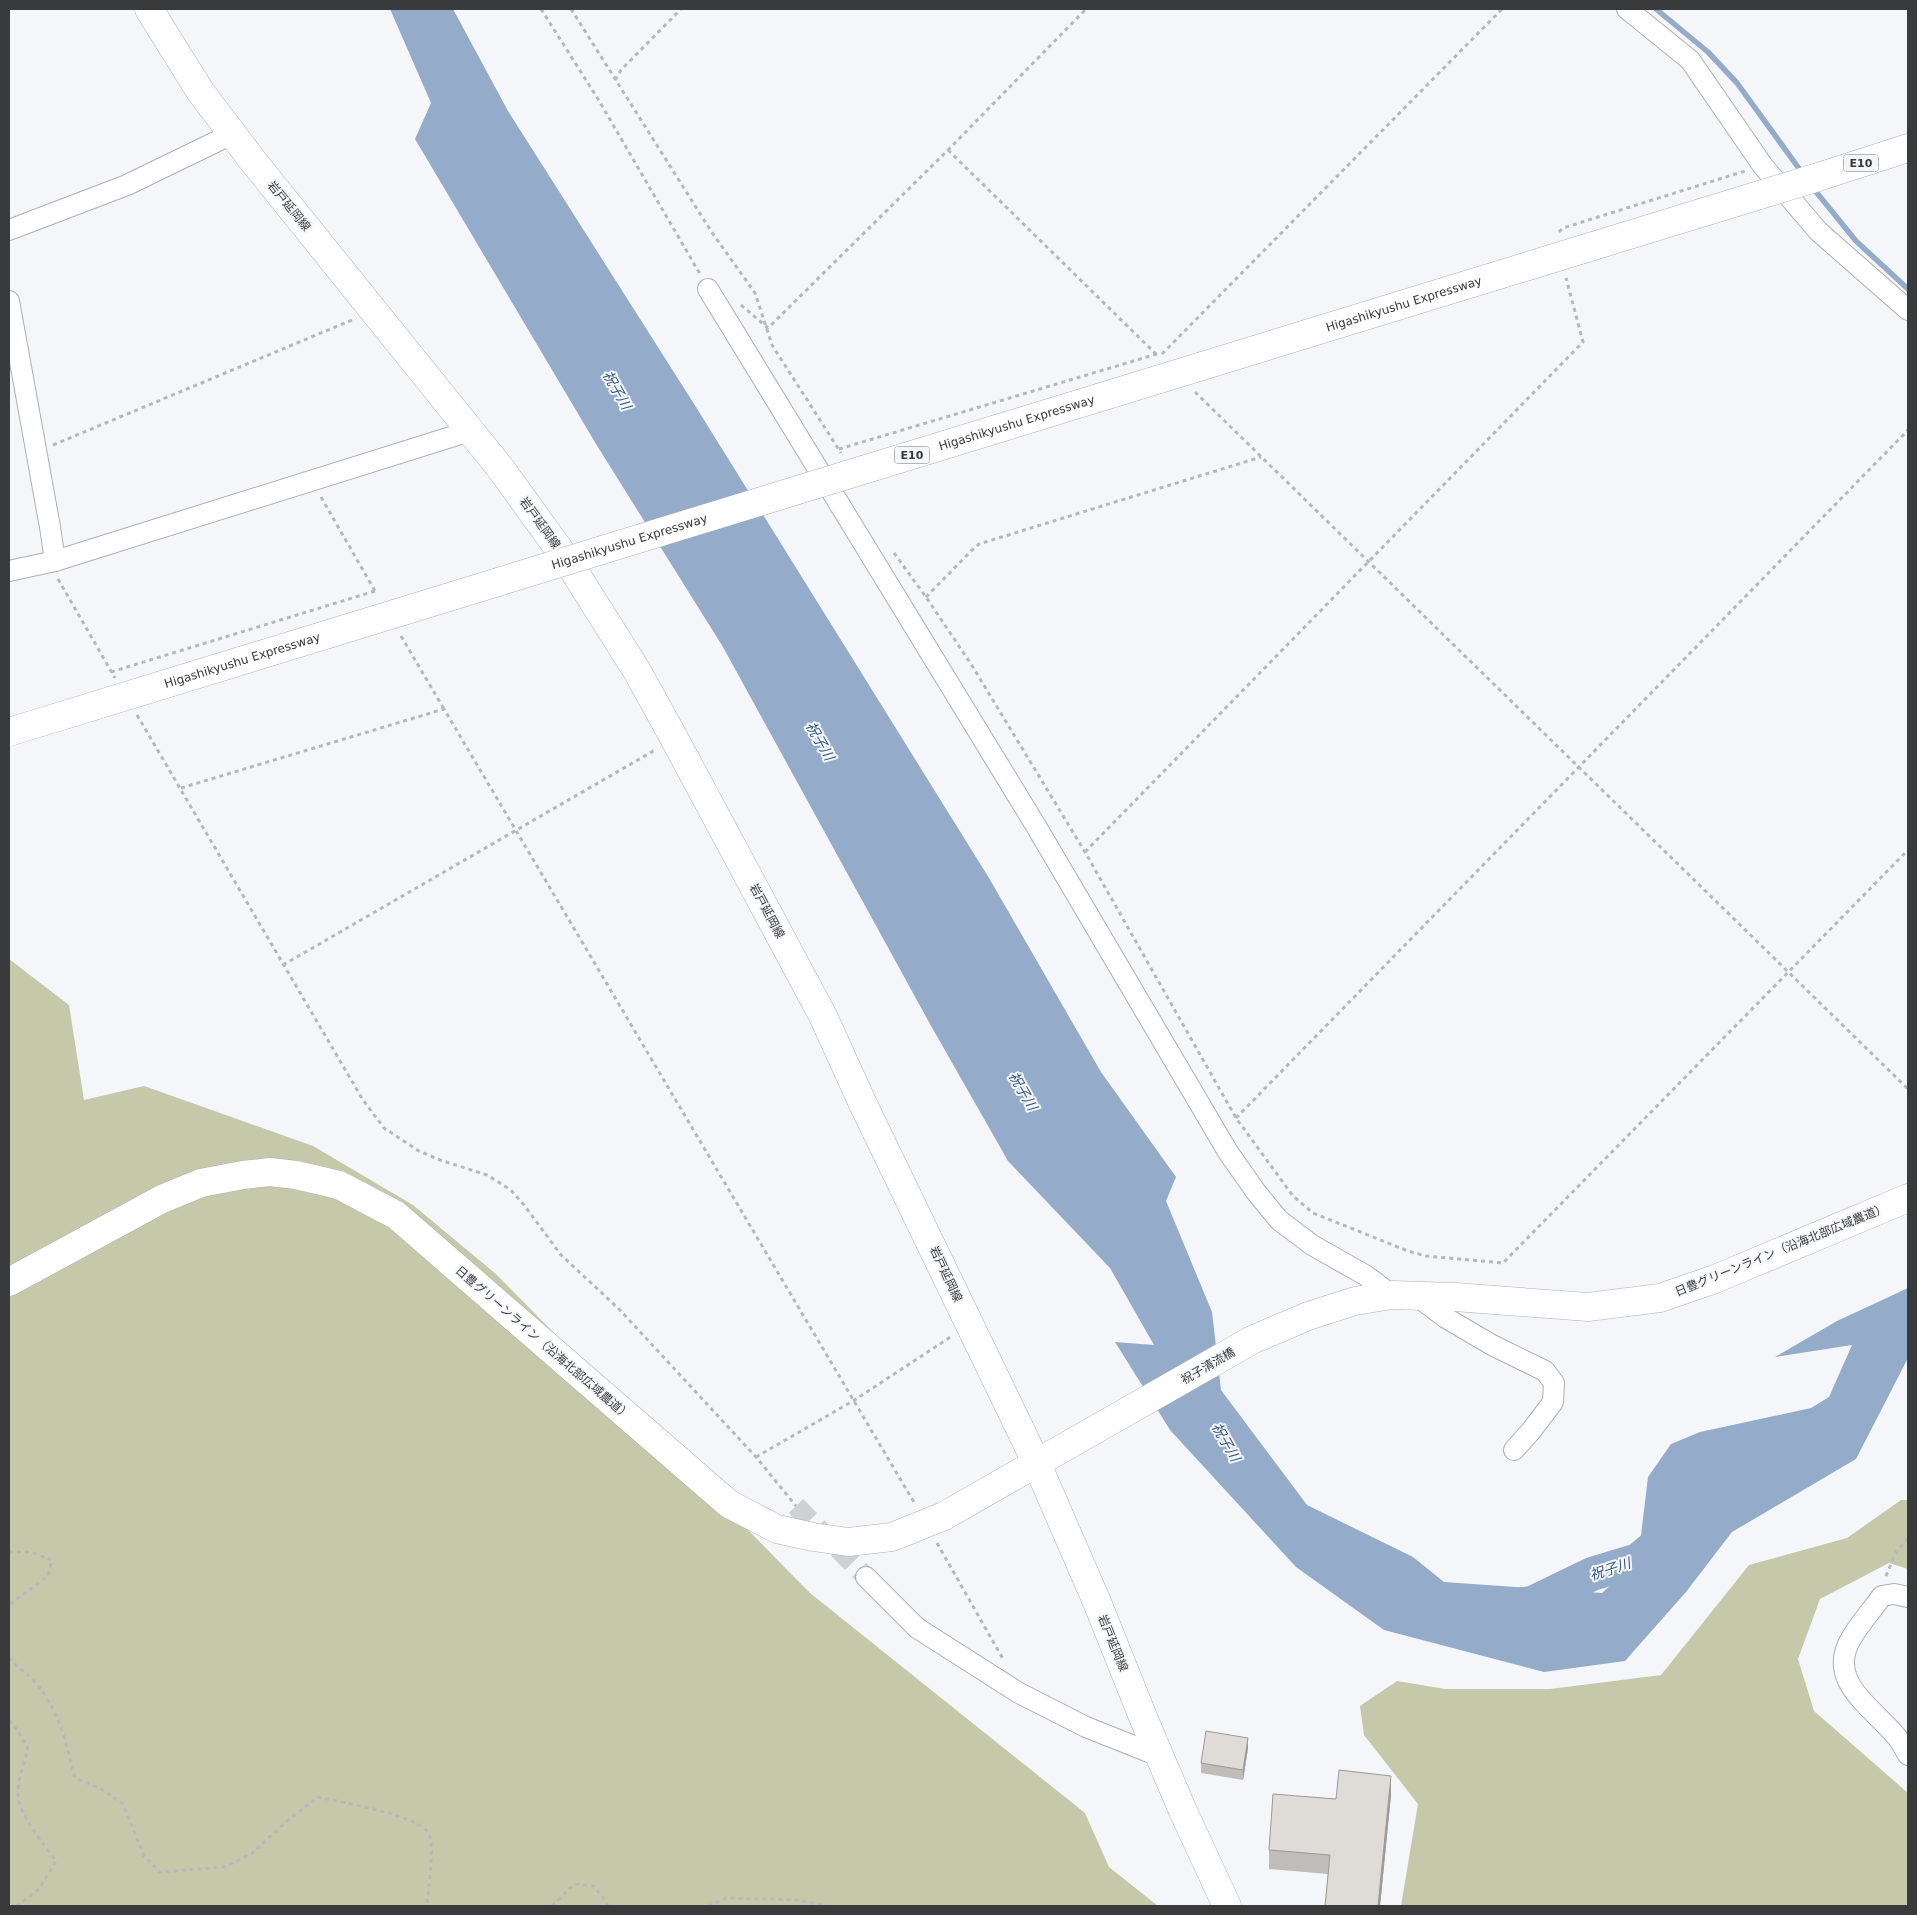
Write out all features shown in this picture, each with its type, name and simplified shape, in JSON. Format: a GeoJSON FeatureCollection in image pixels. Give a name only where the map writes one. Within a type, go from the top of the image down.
{"type":"FeatureCollection","features":[{"type":"Feature","properties":{"kind":"main road","name":"岩戸延岡線"},"geometry":{"type":"LineString","coordinates":[[149,9],[200,91],[232,134],[501,469],[569,563],[637,671],[823,1016],[867,1113],[1037,1464],[1097,1602],[1159,1756],[1228,1906]]}},
{"type":"Feature","properties":{"kind":"main road","name":"Higashikyushu Expressway"},"geometry":{"type":"LineString","coordinates":[[9,732],[1908,148]]}},
{"type":"Feature","properties":{"kind":"main road","name":"日豊グリーンライン（沿海北部広域農道）"},"geometry":{"type":"LineString","coordinates":[[9,1282],[162,1199],[201,1183],[270,1172],[296,1175],[340,1185],[396,1215],[728,1504],[777,1529],[848,1542],[892,1537],[944,1516],[1068,1446]]}},
{"type":"Feature","properties":{"kind":"main road","name":"日豊グリーンライン（沿海北部広域農道）"},"geometry":{"type":"LineString","coordinates":[[1355,1301],[1403,1295],[1588,1307],[1660,1298],[1715,1279],[1908,1198]]}},
{"type":"Feature","properties":{"kind":"main road","name":"祝子清流橋"},"geometry":{"type":"LineString","coordinates":[[1068,1446],[1252,1340],[1308,1316],[1355,1301]]}},
{"type":"Feature","properties":{"kind":"street"},"geometry":{"type":"LineString","coordinates":[[1627,9],[1690,60],[1763,166],[1818,231],[1908,310]]}},
{"type":"Feature","properties":{"kind":"street"},"geometry":{"type":"LineString","coordinates":[[9,230],[127,184],[232,134]]}},
{"type":"Feature","properties":{"kind":"street"},"geometry":{"type":"LineString","coordinates":[[708,289],[1036,826],[1228,1152],[1256,1192],[1279,1220],[1312,1245],[1485,1341],[1545,1371],[1554,1383],[1553,1402],[1514,1450]]}},
{"type":"Feature","properties":{"kind":"street"},"geometry":{"type":"LineString","coordinates":[[9,301],[50,527],[52,562]]}},
{"type":"Feature","properties":{"kind":"street"},"geometry":{"type":"LineString","coordinates":[[9,570],[52,562],[470,431]]}},
{"type":"Feature","properties":{"kind":"street"},"geometry":{"type":"LineString","coordinates":[[866,1577],[917,1628],[1012,1688],[1086,1727],[1159,1756]]}},
{"type":"Feature","properties":{"kind":"street"},"geometry":{"type":"LineString","coordinates":[[1908,1597],[1894,1594],[1882,1596],[1849,1642],[1844,1661],[1846,1677],[1850,1688],[1897,1737],[1908,1755]]}},
{"type":"Feature","properties":{"kind":"path"},"geometry":{"type":"LineString","coordinates":[[541,9],[598,99],[693,260],[708,289],[718,291],[743,306],[768,328]]}},
{"type":"Feature","properties":{"kind":"path"},"geometry":{"type":"LineString","coordinates":[[571,9],[711,231],[755,293],[772,345],[843,458]]}},
{"type":"Feature","properties":{"kind":"path"},"geometry":{"type":"LineString","coordinates":[[615,80],[621,70],[681,9]]}},
{"type":"Feature","properties":{"kind":"path"},"geometry":{"type":"LineString","coordinates":[[768,328],[948,150],[1086,9]]}},
{"type":"Feature","properties":{"kind":"path"},"geometry":{"type":"LineString","coordinates":[[839,449],[1158,355],[1502,9]]}},
{"type":"Feature","properties":{"kind":"path"},"geometry":{"type":"LineString","coordinates":[[1554,236],[1563,228],[1763,166]]}},
{"type":"Feature","properties":{"kind":"path"},"geometry":{"type":"LineString","coordinates":[[1085,852],[1583,342],[1565,275]]}},
{"type":"Feature","properties":{"kind":"path"},"geometry":{"type":"LineString","coordinates":[[36,452],[373,311]]}},
{"type":"Feature","properties":{"kind":"path"},"geometry":{"type":"LineString","coordinates":[[1236,1118],[1908,430]]}},
{"type":"Feature","properties":{"kind":"path"},"geometry":{"type":"LineString","coordinates":[[926,597],[979,544],[1261,457]]}},
{"type":"Feature","properties":{"kind":"path"},"geometry":{"type":"LineString","coordinates":[[892,551],[926,597],[971,664],[1085,852],[1236,1118],[1293,1196],[1313,1213],[1408,1251],[1426,1256],[1503,1263],[1908,850]]}},
{"type":"Feature","properties":{"kind":"path"},"geometry":{"type":"LineString","coordinates":[[1368,561],[1788,973],[1908,1088]]}},
{"type":"Feature","properties":{"kind":"path"},"geometry":{"type":"LineString","coordinates":[[52,562],[116,680]]}},
{"type":"Feature","properties":{"kind":"path"},"geometry":{"type":"LineString","coordinates":[[111,672],[375,591]]}},
{"type":"Feature","properties":{"kind":"path"},"geometry":{"type":"LineString","coordinates":[[181,788],[444,709],[918,1509]]}},
{"type":"Feature","properties":{"kind":"path"},"geometry":{"type":"LineString","coordinates":[[136,714],[363,1100],[384,1128],[419,1151],[440,1160],[488,1175],[511,1190],[524,1204],[562,1255],[619,1309],[756,1458],[796,1506]]}},
{"type":"Feature","properties":{"kind":"path"},"geometry":{"type":"LineString","coordinates":[[284,965],[674,738]]}},
{"type":"Feature","properties":{"kind":"path"},"geometry":{"type":"LineString","coordinates":[[756,1458],[853,1401],[969,1325]]}},
{"type":"Feature","properties":{"kind":"path"},"geometry":{"type":"LineString","coordinates":[[934,1538],[1007,1666],[1012,1688]]}},
{"type":"Feature","properties":{"kind":"path"},"geometry":{"type":"LineString","coordinates":[[1882,1596],[1886,1577],[1896,1552],[1908,1538]]}},
{"type":"Feature","properties":{"kind":"path"},"geometry":{"type":"LineString","coordinates":[[9,1552],[31,1552],[52,1560],[48,1576],[9,1605]]}},
{"type":"Feature","properties":{"kind":"path"},"geometry":{"type":"LineString","coordinates":[[9,1658],[38,1686],[54,1711],[63,1731],[75,1778],[100,1788],[123,1804],[144,1856],[160,1872],[224,1867],[242,1859],[251,1854],[288,1820],[318,1797],[382,1810],[422,1826],[429,1833],[432,1849],[427,1906]]}},
{"type":"Feature","properties":{"kind":"path"},"geometry":{"type":"LineString","coordinates":[[9,1720],[28,1749],[18,1796],[26,1820],[56,1861],[38,1890],[17,1906]]}},
{"type":"Feature","properties":{"kind":"path"},"geometry":{"type":"LineString","coordinates":[[552,1906],[574,1884],[593,1886],[604,1898],[608,1906]]}},
{"type":"Feature","properties":{"kind":"path"},"geometry":{"type":"LineString","coordinates":[[708,1906],[726,1898],[798,1900],[828,1906]]}},
{"type":"Feature","properties":{"kind":"green space"},"geometry":{"type":"Polygon","coordinates":[[[9,959],[69,1005],[84,1100],[144,1086],[313,1146],[413,1205],[496,1274],[810,1593],[1085,1813],[1109,1867],[1158,1906],[9,1906],[9,959]]]}},
{"type":"Feature","properties":{"kind":"green space"},"geometry":{"type":"Polygon","coordinates":[[[1901,1500],[1908,1500],[1908,1569],[1889,1563],[1820,1599],[1798,1659],[1814,1711],[1908,1793],[1908,1906],[1401,1906],[1418,1804],[1364,1735],[1360,1706],[1397,1681],[1445,1689],[1550,1689],[1661,1675],[1749,1565],[1847,1538],[1901,1500]]]}},
{"type":"Feature","properties":{"kind":"water"},"geometry":{"type":"Polygon","coordinates":[[[390,9],[453,9],[508,111],[696,407],[989,878],[1101,1072],[1176,1177],[1166,1201],[1212,1312],[1221,1390],[1307,1505],[1413,1557],[1444,1582],[1602,1593],[1638,1560],[1648,1477],[1671,1444],[1700,1432],[1811,1408],[1829,1397],[1852,1345],[1775,1357],[1837,1321],[1908,1288],[1908,1358],[1856,1459],[1732,1532],[1686,1592],[1625,1661],[1544,1672],[1384,1630],[1296,1567],[1170,1430],[1115,1342],[1154,1345],[1110,1268],[1008,1161],[930,1024],[723,647],[596,444],[415,139],[431,103],[390,9]]]}},
{"type":"Feature","properties":{"kind":"building"},"geometry":{"type":"Polygon","coordinates":[[[1206,1731],[1248,1738],[1243,1770],[1201,1763],[1206,1731]]]}},
{"type":"Feature","properties":{"kind":"building"},"geometry":{"type":"Polygon","coordinates":[[[1339,1770],[1391,1776],[1378,1906],[1325,1906],[1330,1855],[1269,1850],[1273,1794],[1336,1799],[1339,1770]]]}},
{"type":"Feature","properties":{"kind":"waterway"},"geometry":{"type":"LineString","coordinates":[[1656,9],[1708,52],[1737,83],[1803,174]]}},
{"type":"Feature","properties":{"kind":"waterway"},"geometry":{"type":"LineString","coordinates":[[1813,188],[1856,241],[1908,289]]}},
{"type":"Feature","properties":{"kind":"waterway","name":"祝子川"},"geometry":{"type":"LineString","coordinates":[[1516,1605],[1532,1603],[1592,1574],[1638,1560],[1673,1531]]}},
{"type":"Feature","properties":{"kind":"tunnel"},"geometry":{"type":"LineString","coordinates":[[796,1506],[866,1577]]}}]}
